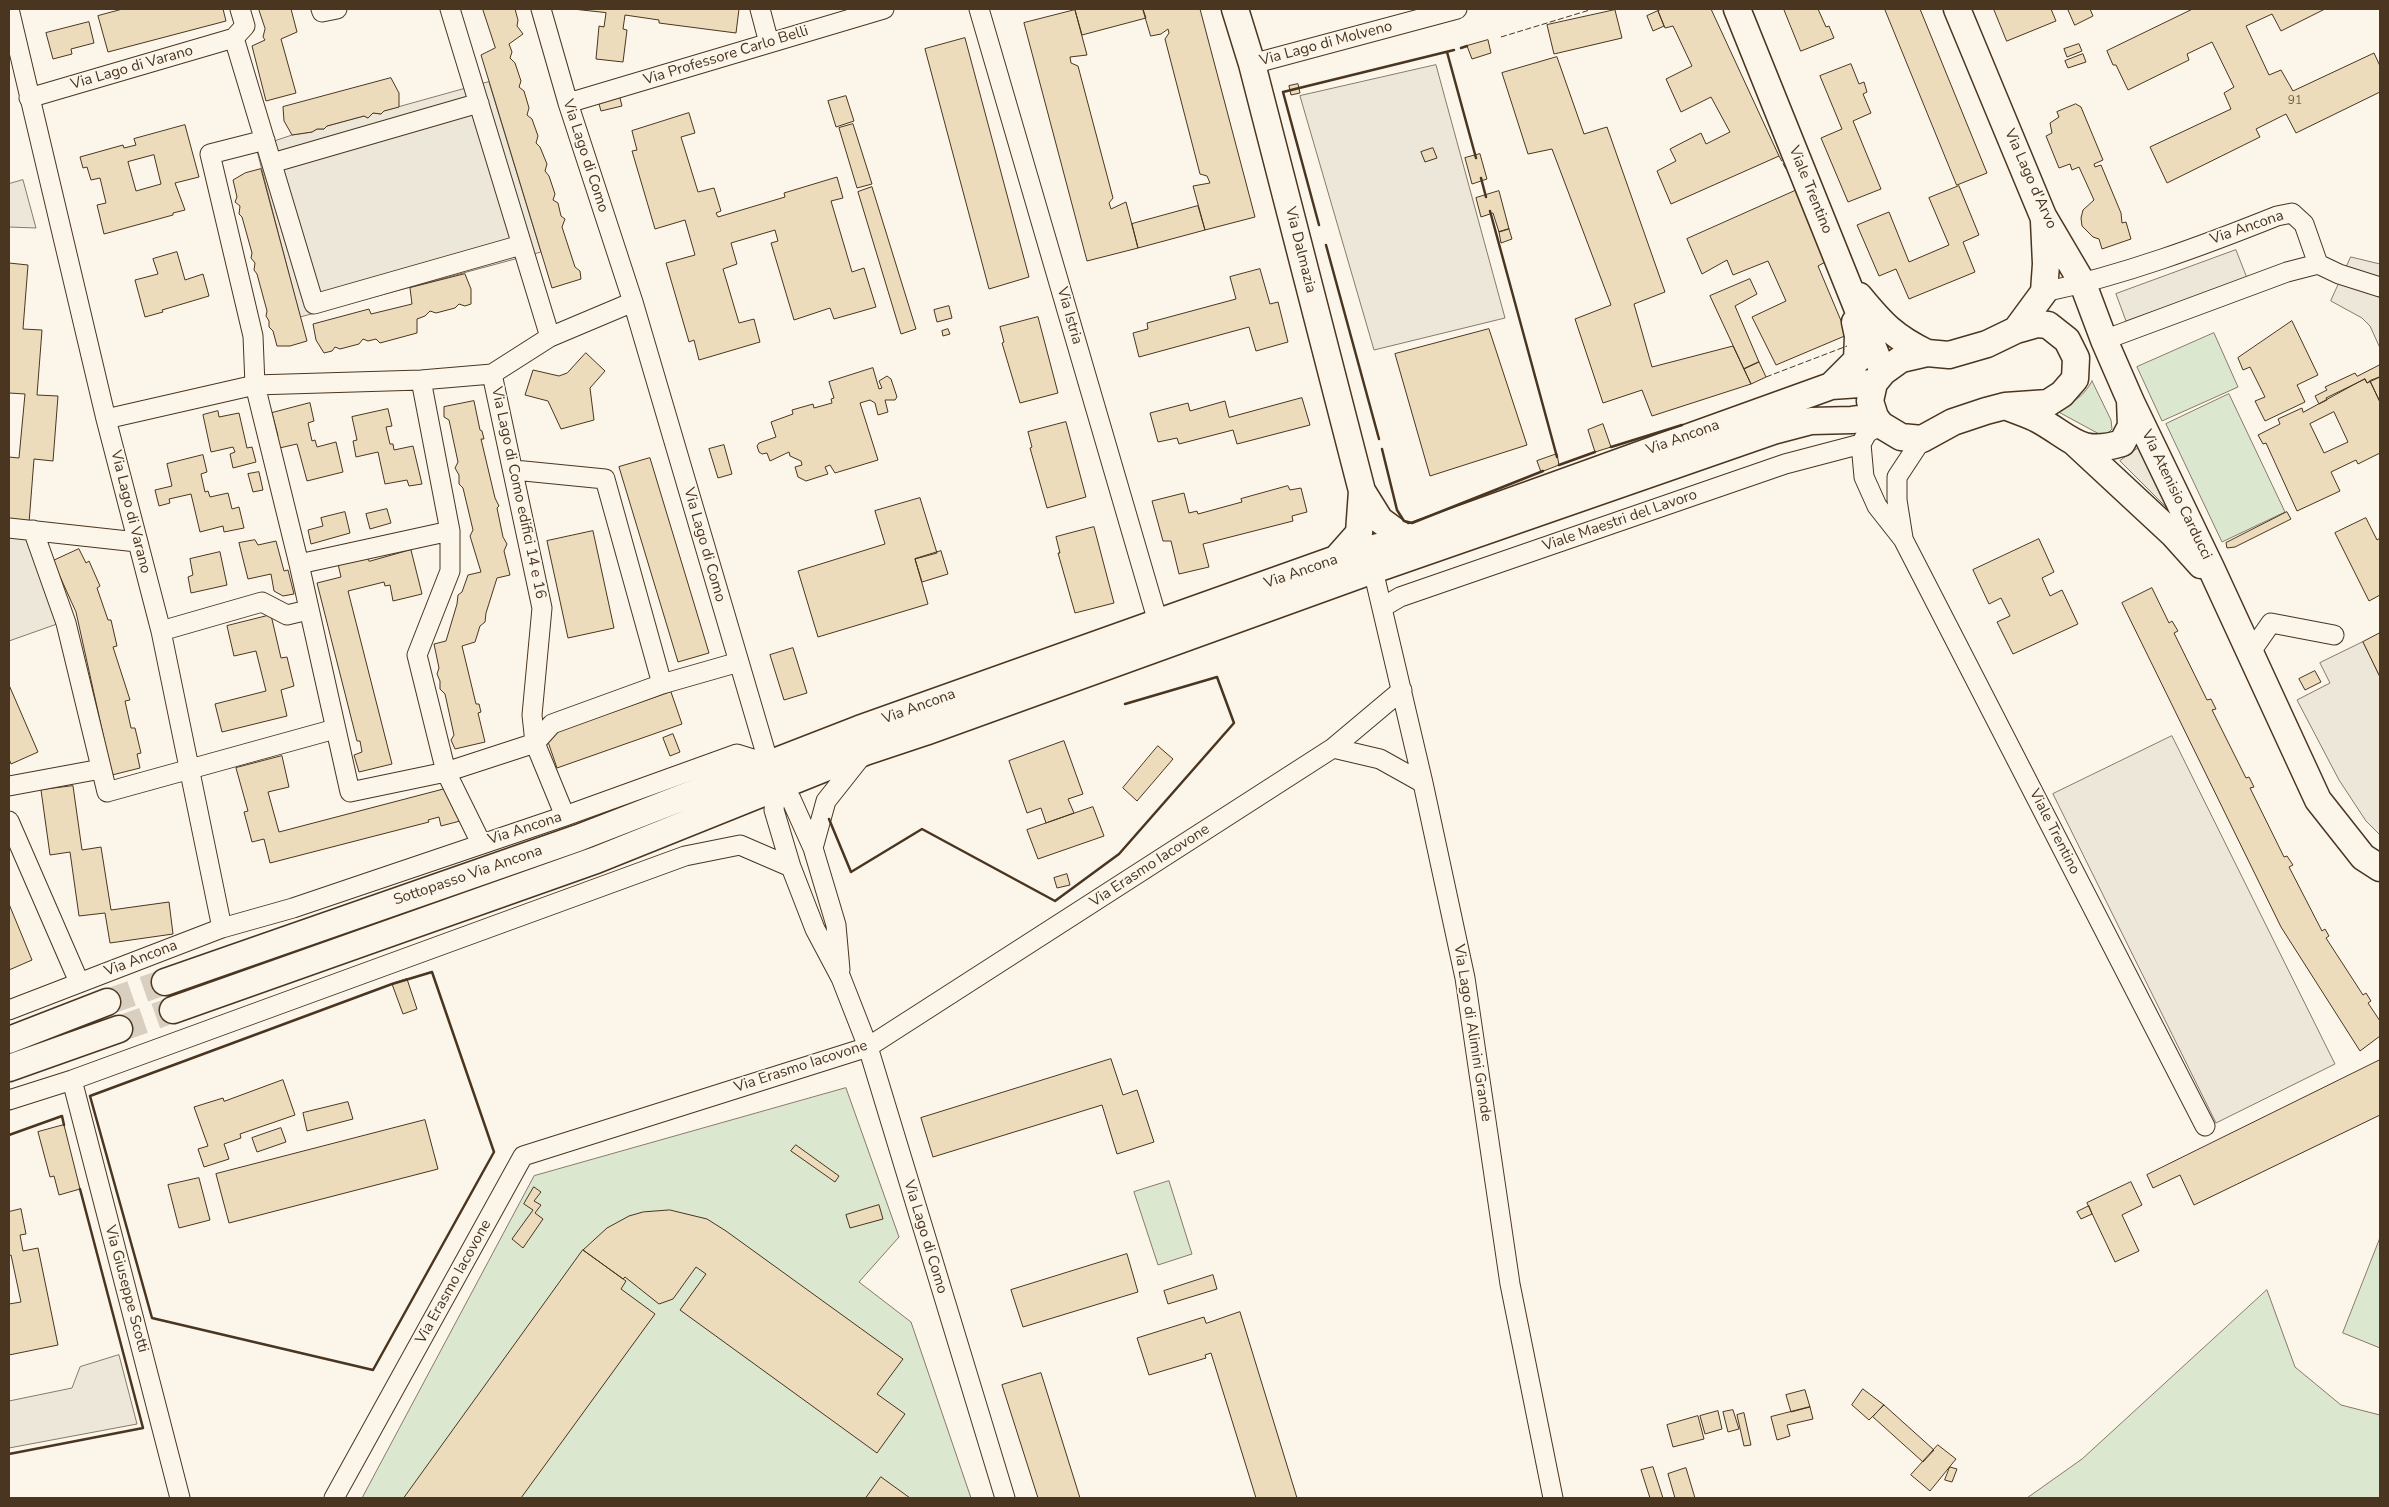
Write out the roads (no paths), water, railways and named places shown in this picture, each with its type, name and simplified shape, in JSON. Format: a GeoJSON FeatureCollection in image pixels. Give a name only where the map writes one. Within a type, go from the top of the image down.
{"type":"FeatureCollection","features":[{"type":"Feature","properties":{"kind":"street","name":"Via Lago di Varano"},"geometry":{"type":"LineString","coordinates":[[9,9],[106,419],[161,631],[222,928]]}},
{"type":"Feature","properties":{"kind":"street"},"geometry":{"type":"LineString","coordinates":[[240,9],[246,26],[234,38],[314,304],[521,245]]}},
{"type":"Feature","properties":{"kind":"street"},"geometry":{"type":"LineString","coordinates":[[321,9],[322,12],[337,9]]}},
{"type":"Feature","properties":{"kind":"street"},"geometry":{"type":"LineString","coordinates":[[450,9],[550,337]]}},
{"type":"Feature","properties":{"kind":"street","name":"Via Lago di Como"},"geometry":{"type":"LineString","coordinates":[[540,9],[568,103],[633,302],[773,776],[774,810],[791,867],[815,929],[841,978],[868,1046],[1005,1498]]}},
{"type":"Feature","properties":{"kind":"street"},"geometry":{"type":"LineString","coordinates":[[760,9],[769,43]]}},
{"type":"Feature","properties":{"kind":"street","name":"Via Professore Carlo Belli"},"geometry":{"type":"LineString","coordinates":[[568,103],[884,9]]}},
{"type":"Feature","properties":{"kind":"street","name":"Via Istria"},"geometry":{"type":"LineString","coordinates":[[979,9],[1158,622]]}},
{"type":"Feature","properties":{"kind":"street","name":"Via Dalmazia"},"geometry":{"type":"LineString","coordinates":[[1235,9],[1252,64],[1362,491],[1380,520],[1406,539]]}},
{"type":"Feature","properties":{"kind":"street","name":"Via Lago di Molveno"},"geometry":{"type":"LineString","coordinates":[[1252,64],[1457,9]]}},
{"type":"Feature","properties":{"kind":"street","name":"Viale Trentino"},"geometry":{"type":"LineString","coordinates":[[1736,9],[1846,280],[1879,378]]}},
{"type":"Feature","properties":{"kind":"street","name":"Via Lago d'Arvo"},"geometry":{"type":"LineString","coordinates":[[1957,9],[2044,216],[2083,284],[2104,340],[2131,402]]}},
{"type":"Feature","properties":{"kind":"street","name":"Via Lago di Varano"},"geometry":{"type":"LineString","coordinates":[[29,98],[234,38]]}},
{"type":"Feature","properties":{"kind":"street"},"geometry":{"type":"LineString","coordinates":[[272,163],[479,103]]}},
{"type":"Feature","properties":{"kind":"street"},"geometry":{"type":"LineString","coordinates":[[265,140],[210,154],[253,336],[255,385],[299,564],[350,792],[446,772],[535,743],[552,724],[662,684],[739,662]]}},
{"type":"Feature","properties":{"kind":"street","name":"Via Ancona"},"geometry":{"type":"LineString","coordinates":[[2016,330],[2044,292],[2083,284],[2228,235],[2277,216],[2292,213],[2304,224],[2318,264]]}},
{"type":"Feature","properties":{"kind":"street"},"geometry":{"type":"LineString","coordinates":[[2044,216],[2046,264],[2044,292]]}},
{"type":"Feature","properties":{"kind":"street"},"geometry":{"type":"LineString","coordinates":[[2104,340],[2287,272],[2318,264],[2339,274],[2380,287]]}},
{"type":"Feature","properties":{"kind":"street"},"geometry":{"type":"LineString","coordinates":[[1846,280],[1877,318],[1901,340],[1927,353]]}},
{"type":"Feature","properties":{"kind":"street","name":"Via Ancona"},"geometry":{"type":"LineString","coordinates":[[1831,386],[1857,360],[1858,336],[1846,280]]}},
{"type":"Feature","properties":{"kind":"street"},"geometry":{"type":"LineString","coordinates":[[106,419],[255,385],[421,380],[492,374],[550,337],[633,302]]}},
{"type":"Feature","properties":{"kind":"street","name":"Via Ancona"},"geometry":{"type":"LineString","coordinates":[[773,776],[859,729],[1336,559],[1406,539],[1831,386],[1879,378],[1901,359],[1927,353],[1949,355],[1987,344],[2016,330],[2037,324],[2048,325]]}},
{"type":"Feature","properties":{"kind":"street"},"geometry":{"type":"LineString","coordinates":[[1879,378],[1870,401],[1878,421],[1901,437],[1922,439],[1953,422],[2005,406],[2048,403],[2062,394],[2075,378],[2076,358],[2067,340],[2048,325]]}},
{"type":"Feature","properties":{"kind":"street"},"geometry":{"type":"LineString","coordinates":[[2048,325],[2074,332],[2101,357],[2131,402],[2131,426],[2122,443],[2103,448],[2074,444]]}},
{"type":"Feature","properties":{"kind":"street","name":"Via Lago di Como edifici 14 e 16"},"geometry":{"type":"LineString","coordinates":[[492,374],[542,608],[532,715],[535,743],[565,825]]}},
{"type":"Feature","properties":{"kind":"street"},"geometry":{"type":"LineString","coordinates":[[421,380],[450,531],[450,571],[417,655],[446,772],[481,843]]}},
{"type":"Feature","properties":{"kind":"street","name":"Via Atenisio Carducci"},"geometry":{"type":"LineString","coordinates":[[2131,402],[2318,800],[2362,857],[2380,868]]}},
{"type":"Feature","properties":{"kind":"street"},"geometry":{"type":"LineString","coordinates":[[2005,406],[2038,420],[2074,444],[2174,535],[2220,588]]}},
{"type":"Feature","properties":{"kind":"street","name":"Via Ancona"},"geometry":{"type":"LineString","coordinates":[[773,776],[865,752],[925,732],[1373,570],[1772,431],[1811,421],[1878,421]]}},
{"type":"Feature","properties":{"kind":"street"},"geometry":{"type":"LineString","coordinates":[[1861,444],[1867,433],[1878,421]]}},
{"type":"Feature","properties":{"kind":"street","name":"Viale Trentino"},"geometry":{"type":"LineString","coordinates":[[1903,539],[1897,500],[1897,477],[1922,439]]}},
{"type":"Feature","properties":{"kind":"street","name":"Viale Trentino"},"geometry":{"type":"LineString","coordinates":[[1861,444],[1864,477],[1877,506],[1903,539],[2205,1126]]}},
{"type":"Feature","properties":{"kind":"street","name":"Viale Maestri del Lavoro"},"geometry":{"type":"LineString","coordinates":[[1383,608],[1400,597],[1785,464],[1861,444]]}},
{"type":"Feature","properties":{"kind":"street"},"geometry":{"type":"LineString","coordinates":[[514,470],[605,479],[662,684]]}},
{"type":"Feature","properties":{"kind":"street","name":"Via Dalmazia"},"geometry":{"type":"LineString","coordinates":[[1336,559],[1359,532],[1362,491]]}},
{"type":"Feature","properties":{"kind":"street"},"geometry":{"type":"LineString","coordinates":[[9,528],[137,542]]}},
{"type":"Feature","properties":{"kind":"street"},"geometry":{"type":"LineString","coordinates":[[33,530],[66,622],[107,792],[335,729]]}},
{"type":"Feature","properties":{"kind":"street"},"geometry":{"type":"LineString","coordinates":[[299,564],[450,531]]}},
{"type":"Feature","properties":{"kind":"street","name":"Via Lago di Alimini Grande"},"geometry":{"type":"LineString","coordinates":[[1373,570],[1423,783],[1465,978],[1510,1284],[1553,1498]]}},
{"type":"Feature","properties":{"kind":"street"},"geometry":{"type":"LineString","coordinates":[[161,631],[262,602],[287,615],[308,610]]}},
{"type":"Feature","properties":{"kind":"street"},"geometry":{"type":"LineString","coordinates":[[2250,653],[2271,623],[2334,636]]}},
{"type":"Feature","properties":{"kind":"street","name":"Via Erasmo Iacovone"},"geometry":{"type":"LineString","coordinates":[[334,1498],[523,1156],[868,1046],[1333,748],[1402,690]]}},
{"type":"Feature","properties":{"kind":"street"},"geometry":{"type":"LineString","coordinates":[[1333,748],[1380,759],[1423,783]]}},
{"type":"Feature","properties":{"kind":"street"},"geometry":{"type":"LineString","coordinates":[[813,848],[826,801],[865,752]]}},
{"type":"Feature","properties":{"kind":"street"},"geometry":{"type":"LineString","coordinates":[[9,786],[101,769]]}},
{"type":"Feature","properties":{"kind":"street","name":"Via Lago di Como"},"geometry":{"type":"LineString","coordinates":[[773,776],[791,799],[813,848],[836,925],[841,978]]}},
{"type":"Feature","properties":{"kind":"street","name":"Sottopasso Via Ancona"},"geometry":{"type":"LineString","coordinates":[[165,982],[565,825],[773,776]]}},
{"type":"Feature","properties":{"kind":"street","name":"Sottopasso Via Ancona"},"geometry":{"type":"LineString","coordinates":[[173,1010],[596,860],[773,776]]}},
{"type":"Feature","properties":{"kind":"street"},"geometry":{"type":"LineString","coordinates":[[9,820],[79,982]]}},
{"type":"Feature","properties":{"kind":"street","name":"Via Ancona"},"geometry":{"type":"LineString","coordinates":[[9,1010],[222,928],[294,908],[481,843],[565,825]]}},
{"type":"Feature","properties":{"kind":"street"},"geometry":{"type":"LineString","coordinates":[[9,1100],[72,1080],[685,856],[740,845],[791,867]]}},
{"type":"Feature","properties":{"kind":"street"},"geometry":{"type":"LineString","coordinates":[[572,897],[596,860]]}},
{"type":"Feature","properties":{"kind":"street"},"geometry":{"type":"LineString","coordinates":[[9,1040],[107,1002]]}},
{"type":"Feature","properties":{"kind":"street"},"geometry":{"type":"LineString","coordinates":[[9,1068],[119,1029]]}},
{"type":"Feature","properties":{"kind":"street","name":"Via Giuseppe Scotti"},"geometry":{"type":"LineString","coordinates":[[72,1080],[180,1498]]}},
{"type":"Feature","properties":{"kind":"tunnel"},"geometry":{"type":"LineString","coordinates":[[107,1002],[165,982]]}},
{"type":"Feature","properties":{"kind":"tunnel"},"geometry":{"type":"LineString","coordinates":[[119,1029],[173,1010]]}}]}
